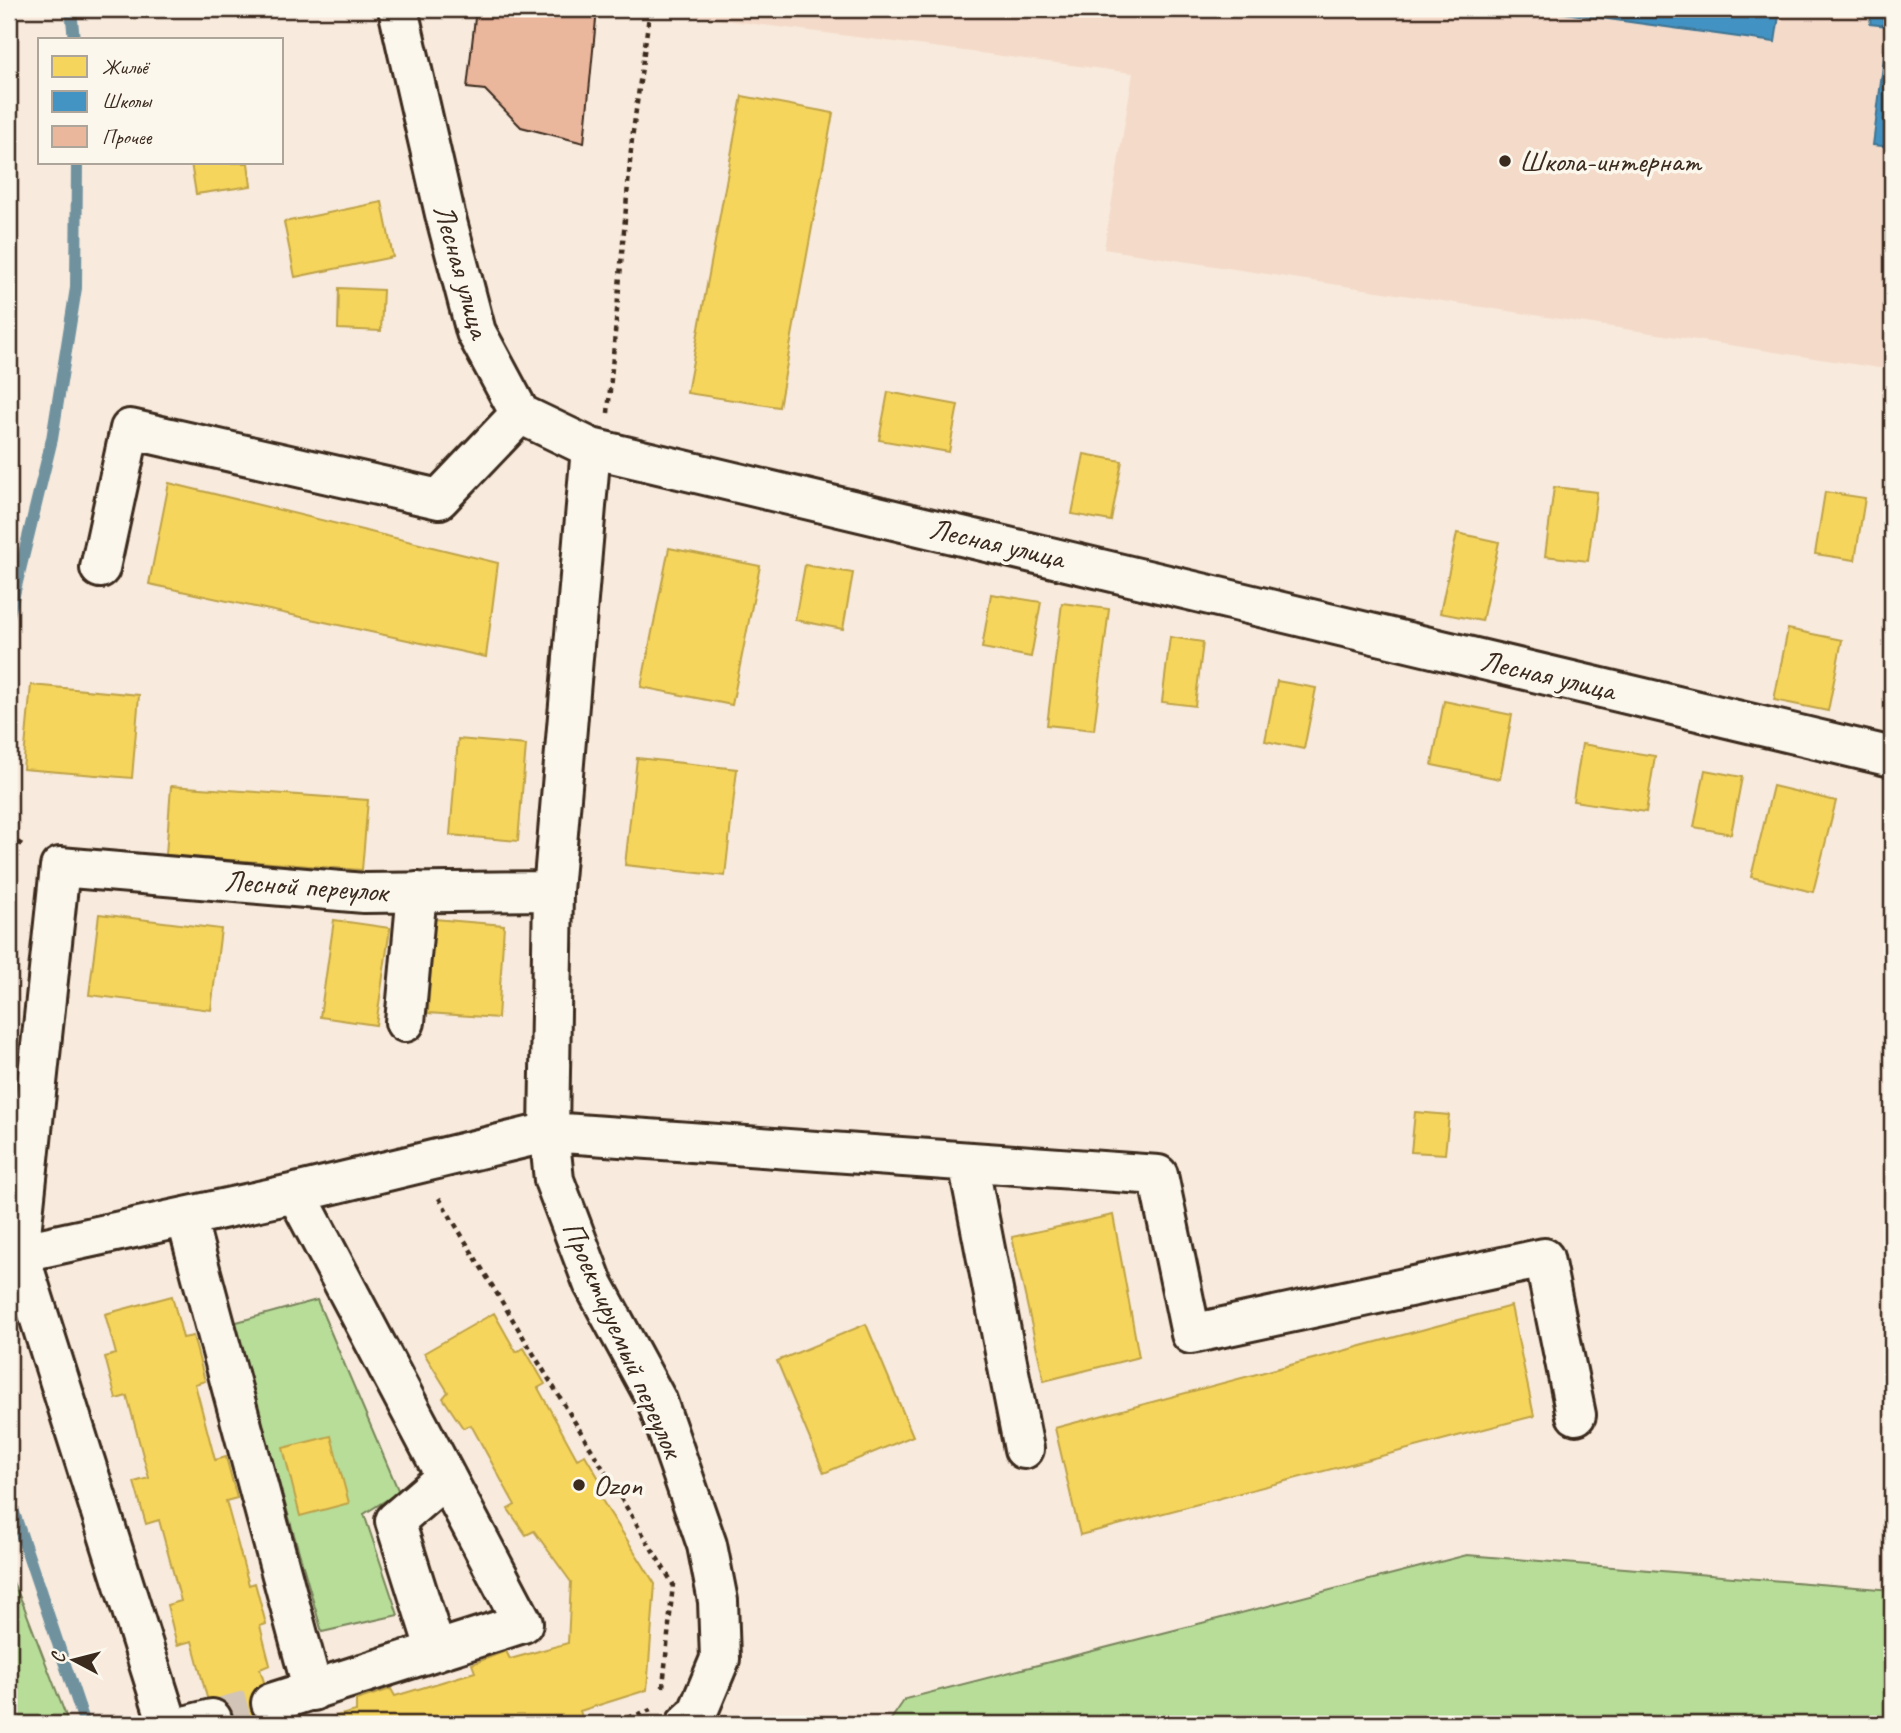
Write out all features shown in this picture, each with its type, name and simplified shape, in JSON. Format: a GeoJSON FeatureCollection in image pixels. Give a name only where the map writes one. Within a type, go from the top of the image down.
{"type":"FeatureCollection","features":[{"type":"Feature","properties":{"kind":"street","name":"Лесная улица"},"geometry":{"type":"LineString","coordinates":[[398,9],[445,214],[476,332],[520,414],[607,451],[1892,757]]}},
{"type":"Feature","properties":{"kind":"street"},"geometry":{"type":"LineString","coordinates":[[100,568],[130,429],[439,499],[520,414]]}},
{"type":"Feature","properties":{"kind":"street","name":"Проектируемый переулок"},"geometry":{"type":"LineString","coordinates":[[607,451],[553,891],[549,1132],[554,1180],[593,1283],[657,1401],[708,1545],[718,1601],[720,1659],[697,1714],[674,1715]]}},
{"type":"Feature","properties":{"kind":"street","name":"Лесной переулок"},"geometry":{"type":"LineString","coordinates":[[14,1254],[60,867],[364,893],[553,891]]}},
{"type":"Feature","properties":{"kind":"street"},"geometry":{"type":"LineString","coordinates":[[405,1022],[417,892]]}},
{"type":"Feature","properties":{"kind":"street"},"geometry":{"type":"LineString","coordinates":[[168,1724],[14,1254],[296,1193],[549,1132],[1158,1175],[1191,1334],[1544,1258],[1576,1415]]}},
{"type":"Feature","properties":{"kind":"street"},"geometry":{"type":"LineString","coordinates":[[968,1161],[1024,1449]]}},
{"type":"Feature","properties":{"kind":"street"},"geometry":{"type":"LineString","coordinates":[[271,1703],[523,1623],[296,1193]]}},
{"type":"Feature","properties":{"kind":"street"},"geometry":{"type":"LineString","coordinates":[[186,1217],[313,1691]]}},
{"type":"Feature","properties":{"kind":"street"},"geometry":{"type":"LineString","coordinates":[[436,1651],[395,1521],[446,1477]]}},
{"type":"Feature","properties":{"kind":"path"},"geometry":{"type":"LineString","coordinates":[[607,451],[632,139],[650,9]]}},
{"type":"Feature","properties":{"kind":"path"},"geometry":{"type":"LineString","coordinates":[[419,1164],[673,1584],[663,1692]]}},
{"type":"Feature","properties":{"kind":"path"},"geometry":{"type":"LineString","coordinates":[[609,1724],[674,1715]]}},
{"type":"Feature","properties":{"kind":"shaded area","name":"Школа-интернат"},"geometry":{"type":"Polygon","coordinates":[[[687,9],[1892,9],[1892,370],[1104,249],[1133,73],[686,15],[687,9]]]}},
{"type":"Feature","properties":{"kind":"green space"},"geometry":{"type":"Polygon","coordinates":[[[317,1300],[399,1492],[364,1514],[398,1615],[322,1632],[233,1323],[317,1300]]]}},
{"type":"Feature","properties":{"kind":"green space"},"geometry":{"type":"Polygon","coordinates":[[[1467,1555],[1892,1590],[1892,1724],[888,1724],[905,1699],[1467,1555]]]}},
{"type":"Feature","properties":{"kind":"green space"},"geometry":{"type":"Polygon","coordinates":[[[9,1574],[23,1604],[69,1724],[9,1724],[9,1574]]]}},
{"type":"Feature","properties":{"kind":"building: Жильё"},"geometry":{"type":"Polygon","coordinates":[[[742,96],[833,113],[779,407],[687,393],[742,96]]]}},
{"type":"Feature","properties":{"kind":"building: Жильё"},"geometry":{"type":"Polygon","coordinates":[[[191,164],[248,164],[251,186],[196,194],[191,164]]]}},
{"type":"Feature","properties":{"kind":"building: Жильё"},"geometry":{"type":"Polygon","coordinates":[[[382,202],[393,257],[295,277],[284,222],[382,202]]]}},
{"type":"Feature","properties":{"kind":"building: Жильё"},"geometry":{"type":"Polygon","coordinates":[[[339,288],[383,290],[381,331],[338,329],[339,288]]]}},
{"type":"Feature","properties":{"kind":"building: Жильё"},"geometry":{"type":"Polygon","coordinates":[[[888,392],[958,405],[949,452],[879,440],[888,392]]]}},
{"type":"Feature","properties":{"kind":"building: Жильё"},"geometry":{"type":"Polygon","coordinates":[[[1084,454],[1122,461],[1111,521],[1072,514],[1084,454]]]}},
{"type":"Feature","properties":{"kind":"building: Жильё"},"geometry":{"type":"Polygon","coordinates":[[[169,483],[498,563],[486,657],[149,584],[169,483]]]}},
{"type":"Feature","properties":{"kind":"building: Жильё"},"geometry":{"type":"Polygon","coordinates":[[[1554,487],[1597,492],[1588,561],[1545,556],[1554,487]]]}},
{"type":"Feature","properties":{"kind":"building: Жильё"},"geometry":{"type":"Polygon","coordinates":[[[1825,492],[1865,498],[1855,560],[1815,554],[1825,492]]]}},
{"type":"Feature","properties":{"kind":"building: Жильё"},"geometry":{"type":"Polygon","coordinates":[[[1457,533],[1499,542],[1482,621],[1440,613],[1457,533]]]}},
{"type":"Feature","properties":{"kind":"building: Жильё"},"geometry":{"type":"Polygon","coordinates":[[[669,548],[760,566],[732,705],[641,687],[669,548]]]}},
{"type":"Feature","properties":{"kind":"building: Жильё"},"geometry":{"type":"Polygon","coordinates":[[[805,565],[853,573],[843,629],[795,620],[805,565]]]}},
{"type":"Feature","properties":{"kind":"building: Жильё"},"geometry":{"type":"Polygon","coordinates":[[[991,594],[1041,602],[1031,657],[982,648],[991,594]]]}},
{"type":"Feature","properties":{"kind":"building: Жильё"},"geometry":{"type":"Polygon","coordinates":[[[1062,603],[1109,609],[1094,730],[1047,725],[1062,603]]]}},
{"type":"Feature","properties":{"kind":"building: Жильё"},"geometry":{"type":"Polygon","coordinates":[[[1788,629],[1842,640],[1828,711],[1774,700],[1788,629]]]}},
{"type":"Feature","properties":{"kind":"building: Жильё"},"geometry":{"type":"Polygon","coordinates":[[[1170,637],[1203,642],[1195,706],[1162,702],[1170,637]]]}},
{"type":"Feature","properties":{"kind":"building: Жильё"},"geometry":{"type":"Polygon","coordinates":[[[1277,681],[1316,688],[1304,749],[1265,741],[1277,681]]]}},
{"type":"Feature","properties":{"kind":"building: Жильё"},"geometry":{"type":"Polygon","coordinates":[[[31,685],[139,695],[132,778],[23,769],[31,685]]]}},
{"type":"Feature","properties":{"kind":"building: Жильё"},"geometry":{"type":"Polygon","coordinates":[[[1444,701],[1512,715],[1500,779],[1432,765],[1444,701]]]}},
{"type":"Feature","properties":{"kind":"building: Жильё"},"geometry":{"type":"Polygon","coordinates":[[[458,739],[526,745],[518,841],[450,835],[458,739]]]}},
{"type":"Feature","properties":{"kind":"building: Жильё"},"geometry":{"type":"Polygon","coordinates":[[[1582,744],[1655,756],[1646,812],[1573,801],[1582,744]]]}},
{"type":"Feature","properties":{"kind":"building: Жильё"},"geometry":{"type":"Polygon","coordinates":[[[637,758],[737,769],[725,876],[625,865],[637,758]]]}},
{"type":"Feature","properties":{"kind":"building: Жильё"},"geometry":{"type":"Polygon","coordinates":[[[1705,770],[1742,777],[1731,834],[1694,827],[1705,770]]]}},
{"type":"Feature","properties":{"kind":"building: Жильё"},"geometry":{"type":"Polygon","coordinates":[[[171,786],[368,800],[362,870],[166,855],[171,786]]]}},
{"type":"Feature","properties":{"kind":"building: Жильё"},"geometry":{"type":"Polygon","coordinates":[[[1773,786],[1836,801],[1813,892],[1751,877],[1773,786]]]}},
{"type":"Feature","properties":{"kind":"building: Жильё"},"geometry":{"type":"Polygon","coordinates":[[[99,914],[221,929],[211,1010],[89,995],[99,914]]]}},
{"type":"Feature","properties":{"kind":"building: Жильё"},"geometry":{"type":"Polygon","coordinates":[[[434,919],[504,925],[498,1018],[428,1013],[434,919]]]}},
{"type":"Feature","properties":{"kind":"building: Жильё"},"geometry":{"type":"Polygon","coordinates":[[[334,920],[390,928],[376,1025],[320,1017],[334,920]]]}},
{"type":"Feature","properties":{"kind":"building: Жильё"},"geometry":{"type":"Polygon","coordinates":[[[1415,1112],[1449,1115],[1445,1154],[1411,1152],[1415,1112]]]}},
{"type":"Feature","properties":{"kind":"building: Жильё"},"geometry":{"type":"Polygon","coordinates":[[[1113,1215],[1139,1357],[1044,1381],[1012,1237],[1113,1215]]]}},
{"type":"Feature","properties":{"kind":"building: Жильё"},"geometry":{"type":"Polygon","coordinates":[[[172,1296],[183,1338],[193,1336],[205,1381],[195,1384],[215,1460],[226,1457],[237,1498],[226,1501],[249,1585],[255,1583],[266,1624],[260,1626],[270,1665],[260,1669],[277,1724],[214,1724],[192,1641],[177,1645],[167,1605],[181,1601],[159,1520],[146,1524],[134,1482],[149,1478],[127,1396],[116,1399],[105,1357],[116,1354],[105,1314],[172,1296]]]}},
{"type":"Feature","properties":{"kind":"building: Жильё"},"geometry":{"type":"Polygon","coordinates":[[[1511,1306],[1534,1416],[1080,1535],[1055,1428],[1511,1306]]]}},
{"type":"Feature","properties":{"kind":"building: Жильё"},"geometry":{"type":"Polygon","coordinates":[[[494,1313],[516,1352],[524,1348],[545,1384],[538,1388],[577,1459],[585,1455],[607,1492],[600,1497],[655,1584],[647,1690],[580,1711],[582,1717],[558,1724],[306,1724],[356,1711],[356,1700],[391,1689],[395,1696],[475,1672],[472,1664],[506,1651],[510,1659],[568,1643],[571,1582],[534,1531],[526,1535],[508,1509],[515,1505],[471,1425],[463,1428],[443,1398],[448,1392],[424,1353],[494,1313]]]}},
{"type":"Feature","properties":{"kind":"building: Жильё"},"geometry":{"type":"Polygon","coordinates":[[[866,1324],[913,1436],[824,1473],[777,1361],[866,1324]]]}},
{"type":"Feature","properties":{"kind":"building: Жильё"},"geometry":{"type":"Polygon","coordinates":[[[331,1436],[349,1503],[300,1516],[283,1448],[331,1436]]]}},
{"type":"Feature","properties":{"kind":"building: Школы"},"geometry":{"type":"Polygon","coordinates":[[[1536,9],[1780,9],[1775,42],[1536,9]]]}},
{"type":"Feature","properties":{"kind":"building: Школы"},"geometry":{"type":"Polygon","coordinates":[[[1872,9],[1892,9],[1892,147],[1873,145],[1888,26],[1870,24],[1872,9]]]}},
{"type":"Feature","properties":{"kind":"building: Прочее"},"geometry":{"type":"Polygon","coordinates":[[[476,9],[597,9],[584,143],[521,127],[485,90],[467,88],[476,9]]]}},
{"type":"Feature","properties":{"kind":"waterway"},"geometry":{"type":"LineString","coordinates":[[71,9],[74,38]]}},
{"type":"Feature","properties":{"kind":"waterway"},"geometry":{"type":"LineString","coordinates":[[9,615],[52,439],[76,288],[77,164]]}},
{"type":"Feature","properties":{"kind":"waterway"},"geometry":{"type":"LineString","coordinates":[[9,1498],[85,1724]]}},
{"type":"Feature","properties":{"kind":"tunnel"},"geometry":{"type":"LineString","coordinates":[[212,1719],[271,1703]]}},
{"type":"Feature","properties":{"kind":"place","name":"Школа-интернат"},"geometry":{"type":"Point","coordinates":[1505,161]}},
{"type":"Feature","properties":{"kind":"place","name":"Ozon"},"geometry":{"type":"Point","coordinates":[579,1485]}}]}
